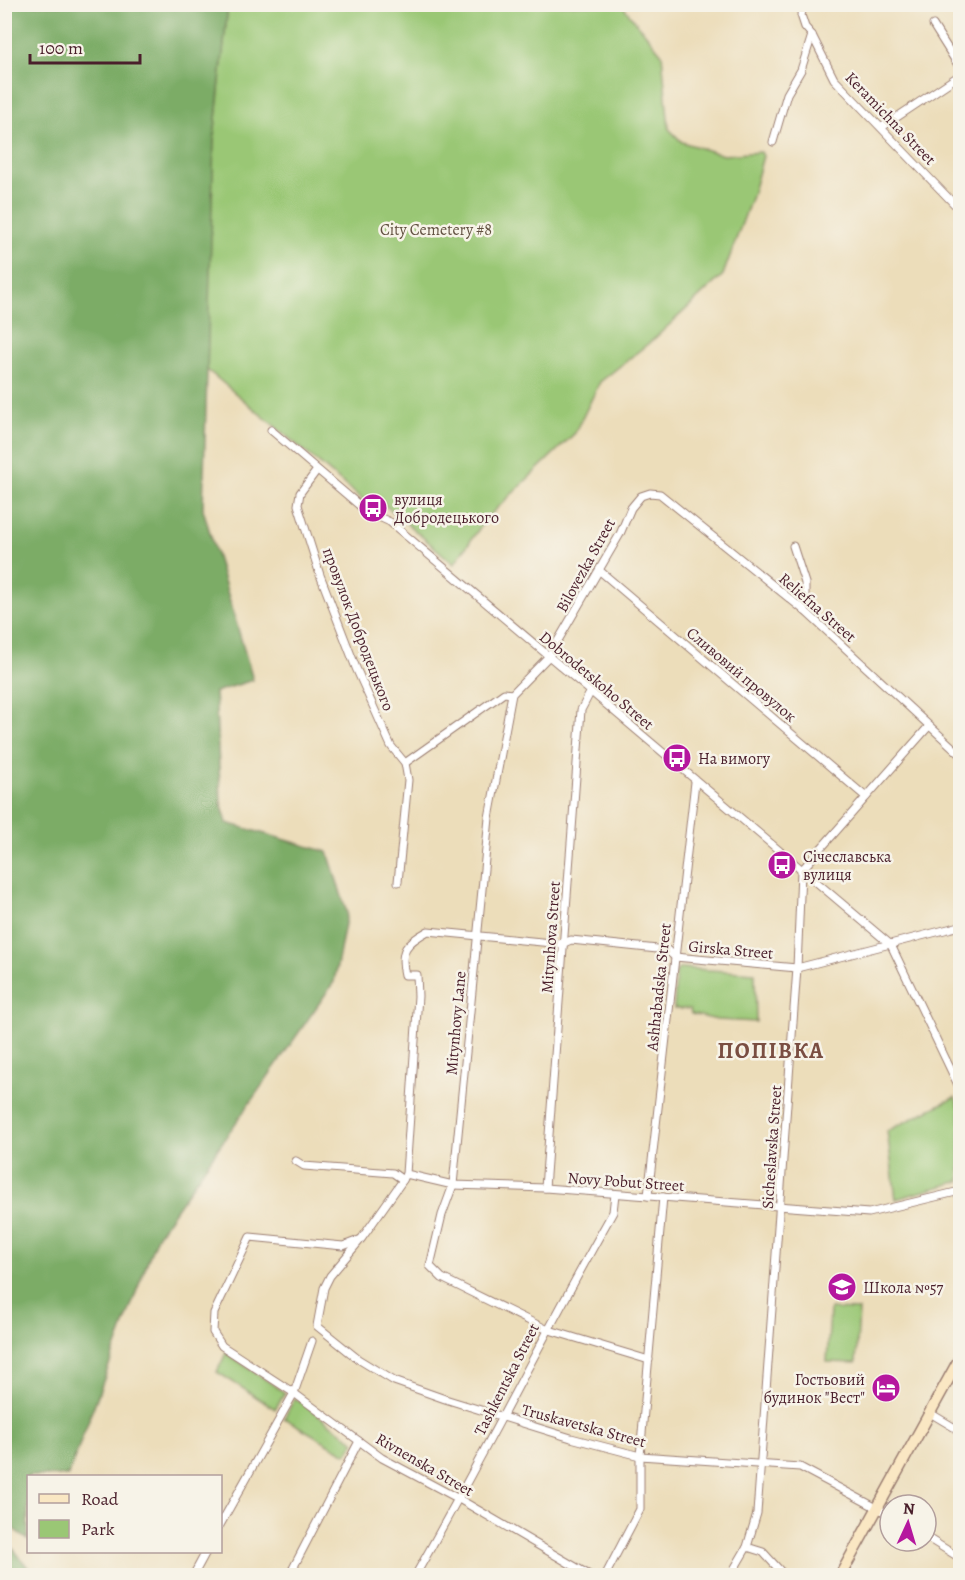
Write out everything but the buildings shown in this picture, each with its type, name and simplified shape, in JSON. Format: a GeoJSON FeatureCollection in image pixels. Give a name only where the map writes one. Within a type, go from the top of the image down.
{"type":"FeatureCollection","features":[{"type":"Feature","properties":{"kind":"main road"},"geometry":{"type":"LineString","coordinates":[[886,1493],[960,1358]]}},
{"type":"Feature","properties":{"kind":"main road"},"geometry":{"type":"LineString","coordinates":[[840,1575],[878,1508]]}},
{"type":"Feature","properties":{"kind":"street","name":"Keramichna Street"},"geometry":{"type":"LineString","coordinates":[[804,4],[801,15],[805,27],[812,35],[834,79],[882,127],[899,148],[940,186],[960,210]]}},
{"type":"Feature","properties":{"kind":"street"},"geometry":{"type":"LineString","coordinates":[[933,25],[960,68]]}},
{"type":"Feature","properties":{"kind":"street"},"geometry":{"type":"LineString","coordinates":[[773,142],[787,94],[801,70],[812,35]]}},
{"type":"Feature","properties":{"kind":"street"},"geometry":{"type":"LineString","coordinates":[[882,127],[960,75]]}},
{"type":"Feature","properties":{"kind":"street","name":"Dobrodetskoho Street"},"geometry":{"type":"LineString","coordinates":[[271,430],[366,511],[390,522],[695,782],[891,945],[960,1089]]}},
{"type":"Feature","properties":{"kind":"street","name":"провулок Добродецького"},"geometry":{"type":"LineString","coordinates":[[317,470],[300,492],[298,505],[320,575],[356,668],[391,746],[405,763]]}},
{"type":"Feature","properties":{"kind":"street","name":"Bilovezka Street"},"geometry":{"type":"LineString","coordinates":[[512,694],[549,656],[600,571],[620,534],[631,507],[641,496],[650,493]]}},
{"type":"Feature","properties":{"kind":"street","name":"Reliefna Street"},"geometry":{"type":"LineString","coordinates":[[650,493],[660,494],[671,501],[805,611],[960,754]]}},
{"type":"Feature","properties":{"kind":"street"},"geometry":{"type":"LineString","coordinates":[[793,546],[805,583],[805,611]]}},
{"type":"Feature","properties":{"kind":"street","name":"Сливовий провулок"},"geometry":{"type":"LineString","coordinates":[[600,571],[866,797]]}},
{"type":"Feature","properties":{"kind":"street","name":"Mitynhova Street"},"geometry":{"type":"LineString","coordinates":[[545,1188],[581,710],[591,691]]}},
{"type":"Feature","properties":{"kind":"street"},"geometry":{"type":"LineString","coordinates":[[399,882],[408,780],[405,763],[504,693],[512,694]]}},
{"type":"Feature","properties":{"kind":"street","name":"Mitynhovy Lane"},"geometry":{"type":"LineString","coordinates":[[512,694],[489,818],[453,1185],[442,1215],[430,1266],[433,1273],[546,1329]]}},
{"type":"Feature","properties":{"kind":"street"},"geometry":{"type":"LineString","coordinates":[[801,871],[929,726]]}},
{"type":"Feature","properties":{"kind":"street","name":"Ashhabadska Street"},"geometry":{"type":"LineString","coordinates":[[648,1196],[695,782]]}},
{"type":"Feature","properties":{"kind":"street","name":"Sicheslavska Street"},"geometry":{"type":"LineString","coordinates":[[730,1575],[747,1547],[757,1513],[762,1464],[797,968],[801,871]]}},
{"type":"Feature","properties":{"kind":"street","name":"Girska Street"},"geometry":{"type":"LineString","coordinates":[[405,1177],[418,996],[417,975],[405,975],[401,958],[416,938],[428,931],[562,944],[571,940],[667,950],[675,957],[797,968],[960,926]]}},
{"type":"Feature","properties":{"kind":"street","name":"Novy Pobut Street"},"geometry":{"type":"LineString","coordinates":[[296,1161],[304,1166],[393,1173],[453,1185],[545,1188],[869,1213],[960,1191]]}},
{"type":"Feature","properties":{"kind":"street"},"geometry":{"type":"LineString","coordinates":[[362,1239],[405,1177]]}},
{"type":"Feature","properties":{"kind":"street","name":"Tashkentska Street"},"geometry":{"type":"LineString","coordinates":[[415,1575],[504,1418],[546,1329],[614,1212],[615,1194]]}},
{"type":"Feature","properties":{"kind":"street"},"geometry":{"type":"LineString","coordinates":[[605,1575],[640,1509],[640,1456],[663,1197]]}},
{"type":"Feature","properties":{"kind":"street","name":"Rivnenska Street"},"geometry":{"type":"LineString","coordinates":[[362,1239],[343,1246],[250,1236],[214,1313],[213,1332],[222,1346],[294,1393],[382,1458],[459,1499],[591,1575]]}},
{"type":"Feature","properties":{"kind":"street","name":"Truskavetska Street"},"geometry":{"type":"LineString","coordinates":[[362,1239],[324,1287],[317,1326],[358,1359],[394,1381],[504,1418],[640,1456],[790,1465],[812,1470],[878,1508]]}},
{"type":"Feature","properties":{"kind":"street"},"geometry":{"type":"LineString","coordinates":[[546,1329],[650,1360]]}},
{"type":"Feature","properties":{"kind":"street"},"geometry":{"type":"LineString","coordinates":[[222,1522],[294,1393],[312,1341]]}},
{"type":"Feature","properties":{"kind":"street"},"geometry":{"type":"LineString","coordinates":[[930,1413],[960,1431]]}},
{"type":"Feature","properties":{"kind":"street"},"geometry":{"type":"LineString","coordinates":[[290,1575],[359,1441]]}},
{"type":"Feature","properties":{"kind":"street"},"geometry":{"type":"LineString","coordinates":[[938,1544],[960,1558]]}},
{"type":"Feature","properties":{"kind":"street"},"geometry":{"type":"LineString","coordinates":[[747,1547],[763,1552],[785,1575]]}},
{"type":"Feature","properties":{"kind":"street"},"geometry":{"type":"LineString","coordinates":[[193,1575],[205,1553]]}},
{"type":"Feature","properties":{"kind":"green space"},"geometry":{"type":"Polygon","coordinates":[[[4,5],[228,5],[214,138],[203,509],[253,680],[215,692],[221,803],[227,823],[328,852],[347,913],[334,982],[157,1236],[68,1475],[27,1475],[27,1539],[12,1528],[4,1530],[4,5]]]}},
{"type":"Feature","properties":{"kind":"green space","name":"City Cemetery #8"},"geometry":{"type":"Polygon","coordinates":[[[228,5],[622,5],[662,54],[669,129],[682,142],[723,155],[761,152],[763,156],[752,196],[723,275],[654,339],[600,382],[575,433],[486,519],[454,564],[379,500],[371,496],[367,500],[362,499],[205,368],[214,138],[228,5]]]}},
{"type":"Feature","properties":{"kind":"green space"},"geometry":{"type":"Polygon","coordinates":[[[680,968],[755,973],[756,1022],[717,1020],[691,1014],[690,1009],[674,1009],[676,972],[680,968]]]}},
{"type":"Feature","properties":{"kind":"green space"},"geometry":{"type":"Polygon","coordinates":[[[955,1097],[960,1109],[960,1181],[896,1199],[887,1131],[955,1097]]]}},
{"type":"Feature","properties":{"kind":"green space"},"geometry":{"type":"Polygon","coordinates":[[[830,1309],[859,1310],[856,1363],[827,1362],[830,1309]]]}},
{"type":"Feature","properties":{"kind":"green space"},"geometry":{"type":"Polygon","coordinates":[[[226,1353],[285,1393],[275,1409],[217,1372],[226,1353]]]}},
{"type":"Feature","properties":{"kind":"green space"},"geometry":{"type":"Polygon","coordinates":[[[295,1398],[355,1442],[346,1454],[284,1418],[295,1398]]]}},
{"type":"Feature","properties":{"kind":"green space"},"geometry":{"type":"Polygon","coordinates":[[[5,1538],[33,1574],[5,1575],[5,1538]]]}},
{"type":"Feature","properties":{"kind":"place","name":"вулиця Добродецького"},"geometry":{"type":"Point","coordinates":[373,508]}},
{"type":"Feature","properties":{"kind":"place","name":"На вимогу"},"geometry":{"type":"Point","coordinates":[677,758]}},
{"type":"Feature","properties":{"kind":"place","name":"Січеславська вулиця"},"geometry":{"type":"Point","coordinates":[782,865]}},
{"type":"Feature","properties":{"kind":"place","name":"Школа №57"},"geometry":{"type":"Point","coordinates":[842,1287]}},
{"type":"Feature","properties":{"kind":"place","name":"Гостьовий будинок \"Вест\""},"geometry":{"type":"Point","coordinates":[886,1388]}},
{"type":"Feature","properties":{"kind":"district","name":"ПОПІВКА"},"geometry":{"type":"Point","coordinates":[771,1050]}}]}
